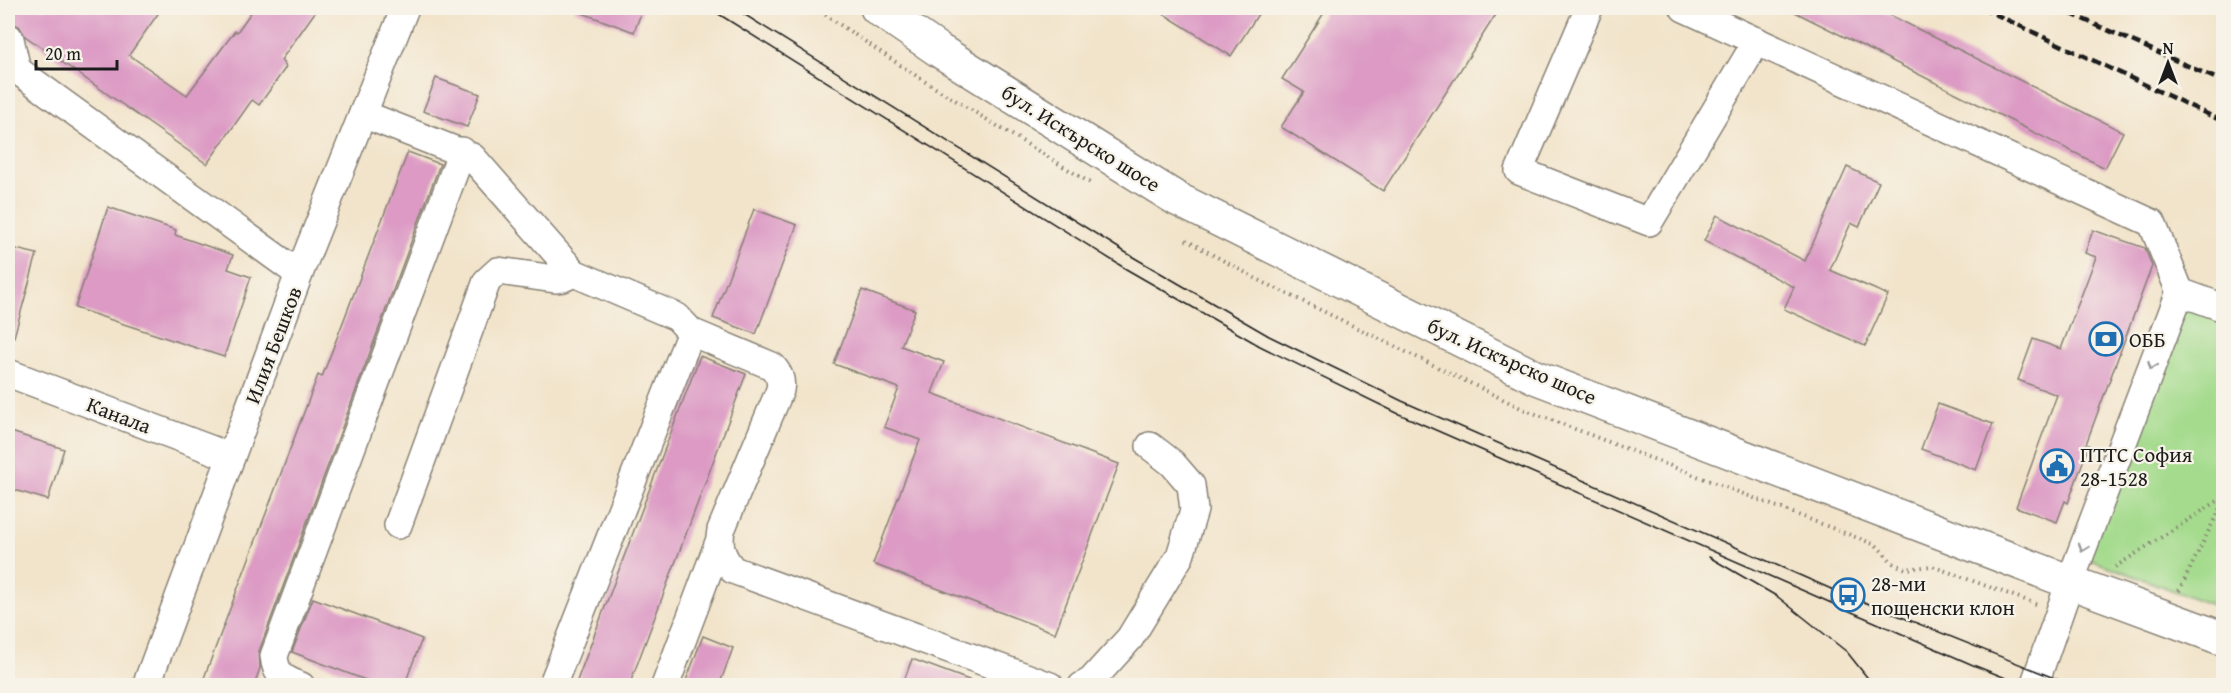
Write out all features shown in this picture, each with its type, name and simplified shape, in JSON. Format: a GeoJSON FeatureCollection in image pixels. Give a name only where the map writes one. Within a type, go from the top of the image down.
{"type":"FeatureCollection","features":[{"type":"Feature","properties":{"kind":"main road","name":"бул. Искърско шосе"},"geometry":{"type":"LineString","coordinates":[[877,8],[940,51],[1177,199],[1535,377],[2223,639]]}},
{"type":"Feature","properties":{"kind":"street","name":"Илия Бешков"},"geometry":{"type":"LineString","coordinates":[[146,686],[300,274],[405,8]]}},
{"type":"Feature","properties":{"kind":"street"},"geometry":{"type":"LineString","coordinates":[[1589,8],[1519,171],[1649,222],[1757,41]]}},
{"type":"Feature","properties":{"kind":"street"},"geometry":{"type":"LineString","coordinates":[[1684,8],[2152,223],[2180,292],[2070,582],[2034,686]]}},
{"type":"Feature","properties":{"kind":"street"},"geometry":{"type":"LineString","coordinates":[[8,37],[17,70],[300,274]]}},
{"type":"Feature","properties":{"kind":"street"},"geometry":{"type":"LineString","coordinates":[[363,114],[462,151],[472,157],[574,273],[677,316],[691,332],[772,366],[778,373],[781,382],[780,390],[721,530],[719,542],[665,686]]}},
{"type":"Feature","properties":{"kind":"street"},"geometry":{"type":"LineString","coordinates":[[301,686],[280,675],[275,667],[274,656],[462,151]]}},
{"type":"Feature","properties":{"kind":"street"},"geometry":{"type":"LineString","coordinates":[[398,525],[487,281],[498,271],[555,279],[574,273]]}},
{"type":"Feature","properties":{"kind":"street"},"geometry":{"type":"LineString","coordinates":[[2180,292],[2223,308]]}},
{"type":"Feature","properties":{"kind":"street"},"geometry":{"type":"LineString","coordinates":[[552,686],[691,332]]}},
{"type":"Feature","properties":{"kind":"street","name":"Канала"},"geometry":{"type":"LineString","coordinates":[[8,373],[231,457]]}},
{"type":"Feature","properties":{"kind":"street"},"geometry":{"type":"LineString","coordinates":[[1083,686],[1091,681],[1130,638],[1180,556],[1194,510],[1191,485],[1172,463],[1150,446]]}},
{"type":"Feature","properties":{"kind":"street"},"geometry":{"type":"LineString","coordinates":[[719,542],[725,561],[732,570],[1050,686]]}},
{"type":"Feature","properties":{"kind":"path"},"geometry":{"type":"LineString","coordinates":[[2113,568],[2223,498]]}},
{"type":"Feature","properties":{"kind":"path"},"geometry":{"type":"LineString","coordinates":[[2177,594],[2223,498]]}},
{"type":"Feature","properties":{"kind":"path"},"geometry":{"type":"LineString","coordinates":[[1876,545],[1893,563],[1906,569],[1932,566]]}},
{"type":"Feature","properties":{"kind":"green space"},"geometry":{"type":"Polygon","coordinates":[[[2180,292],[2223,308],[2223,609],[2080,556],[2180,292]]]}},
{"type":"Feature","properties":{"kind":"building"},"geometry":{"type":"Polygon","coordinates":[[[8,8],[162,8],[129,55],[187,95],[254,8],[318,8],[281,60],[286,67],[272,87],[259,105],[252,100],[207,164],[25,36],[19,26],[8,22],[8,8]]]}},
{"type":"Feature","properties":{"kind":"building"},"geometry":{"type":"Polygon","coordinates":[[[575,8],[643,8],[634,32],[574,10],[575,8]]]}},
{"type":"Feature","properties":{"kind":"building"},"geometry":{"type":"Polygon","coordinates":[[[1154,8],[1262,8],[1231,56],[1154,8]]]}},
{"type":"Feature","properties":{"kind":"building"},"geometry":{"type":"Polygon","coordinates":[[[1327,8],[1500,8],[1383,191],[1281,127],[1304,92],[1282,79],[1327,8]]]}},
{"type":"Feature","properties":{"kind":"building"},"geometry":{"type":"Polygon","coordinates":[[[1787,8],[1876,8],[2123,132],[2105,168],[1787,8]]]}},
{"type":"Feature","properties":{"kind":"building"},"geometry":{"type":"Polygon","coordinates":[[[436,78],[480,94],[467,127],[423,111],[436,78]]]}},
{"type":"Feature","properties":{"kind":"building"},"geometry":{"type":"Polygon","coordinates":[[[408,152],[440,164],[259,651],[260,668],[254,686],[201,686],[318,375],[322,377],[408,152]]]}},
{"type":"Feature","properties":{"kind":"building"},"geometry":{"type":"Polygon","coordinates":[[[1847,167],[1879,182],[1859,227],[1851,223],[1830,270],[1888,295],[1865,346],[1784,309],[1794,287],[1704,241],[1717,215],[1805,261],[1847,167]]]}},
{"type":"Feature","properties":{"kind":"building"},"geometry":{"type":"Polygon","coordinates":[[[108,207],[176,230],[175,235],[233,255],[228,269],[251,277],[224,357],[75,308],[108,207]]]}},
{"type":"Feature","properties":{"kind":"building"},"geometry":{"type":"Polygon","coordinates":[[[754,209],[797,225],[756,334],[713,318],[754,209]]]}},
{"type":"Feature","properties":{"kind":"building"},"geometry":{"type":"Polygon","coordinates":[[[2093,230],[2145,248],[2152,266],[2086,444],[2089,445],[2068,503],[2065,501],[2057,522],[2016,507],[2057,395],[2018,380],[2033,339],[2061,349],[2096,257],[2085,253],[2093,230]]]}},
{"type":"Feature","properties":{"kind":"building"},"geometry":{"type":"Polygon","coordinates":[[[8,247],[37,254],[14,337],[8,336],[8,247]]]}},
{"type":"Feature","properties":{"kind":"building"},"geometry":{"type":"Polygon","coordinates":[[[862,290],[915,310],[901,346],[944,362],[932,393],[1119,464],[1055,633],[873,564],[920,440],[884,427],[899,388],[834,364],[862,290]]]}},
{"type":"Feature","properties":{"kind":"building"},"geometry":{"type":"Polygon","coordinates":[[[700,356],[746,374],[629,686],[575,686],[700,356]]]}},
{"type":"Feature","properties":{"kind":"building"},"geometry":{"type":"Polygon","coordinates":[[[1938,404],[1993,424],[1976,470],[1921,449],[1938,404]]]}},
{"type":"Feature","properties":{"kind":"building"},"geometry":{"type":"Polygon","coordinates":[[[8,431],[64,449],[48,500],[8,488],[8,431]]]}},
{"type":"Feature","properties":{"kind":"building"},"geometry":{"type":"Polygon","coordinates":[[[313,598],[422,639],[404,686],[381,686],[292,652],[313,598]]]}},
{"type":"Feature","properties":{"kind":"building"},"geometry":{"type":"Polygon","coordinates":[[[703,636],[733,648],[719,686],[684,686],[703,636]]]}},
{"type":"Feature","properties":{"kind":"building"},"geometry":{"type":"Polygon","coordinates":[[[912,659],[977,683],[976,686],[902,686],[912,659]]]}},
{"type":"Feature","properties":{"kind":"tram line"},"geometry":{"type":"LineString","coordinates":[[709,8],[1126,269],[1260,346],[1399,414],[1973,665],[2026,686]]}},
{"type":"Feature","properties":{"kind":"tram line"},"geometry":{"type":"LineString","coordinates":[[734,8],[1133,257],[1269,336],[1402,401],[1829,588],[2074,686]]}},
{"type":"Feature","properties":{"kind":"tram line"},"geometry":{"type":"LineString","coordinates":[[1709,557],[1778,597],[1847,652],[1874,686]]}},
{"type":"Feature","properties":{"kind":"railway"},"geometry":{"type":"LineString","coordinates":[[1982,8],[2224,122]]}},
{"type":"Feature","properties":{"kind":"railway"},"geometry":{"type":"LineString","coordinates":[[2058,8],[2224,82]]}},
{"type":"Feature","properties":{"kind":"place","name":"ОББ"},"geometry":{"type":"Point","coordinates":[2106,339]}},
{"type":"Feature","properties":{"kind":"place","name":"ПТТС София 28-1528"},"geometry":{"type":"Point","coordinates":[2057,466]}},
{"type":"Feature","properties":{"kind":"place","name":"28-ми пощенски клон"},"geometry":{"type":"Point","coordinates":[1848,595]}}]}
